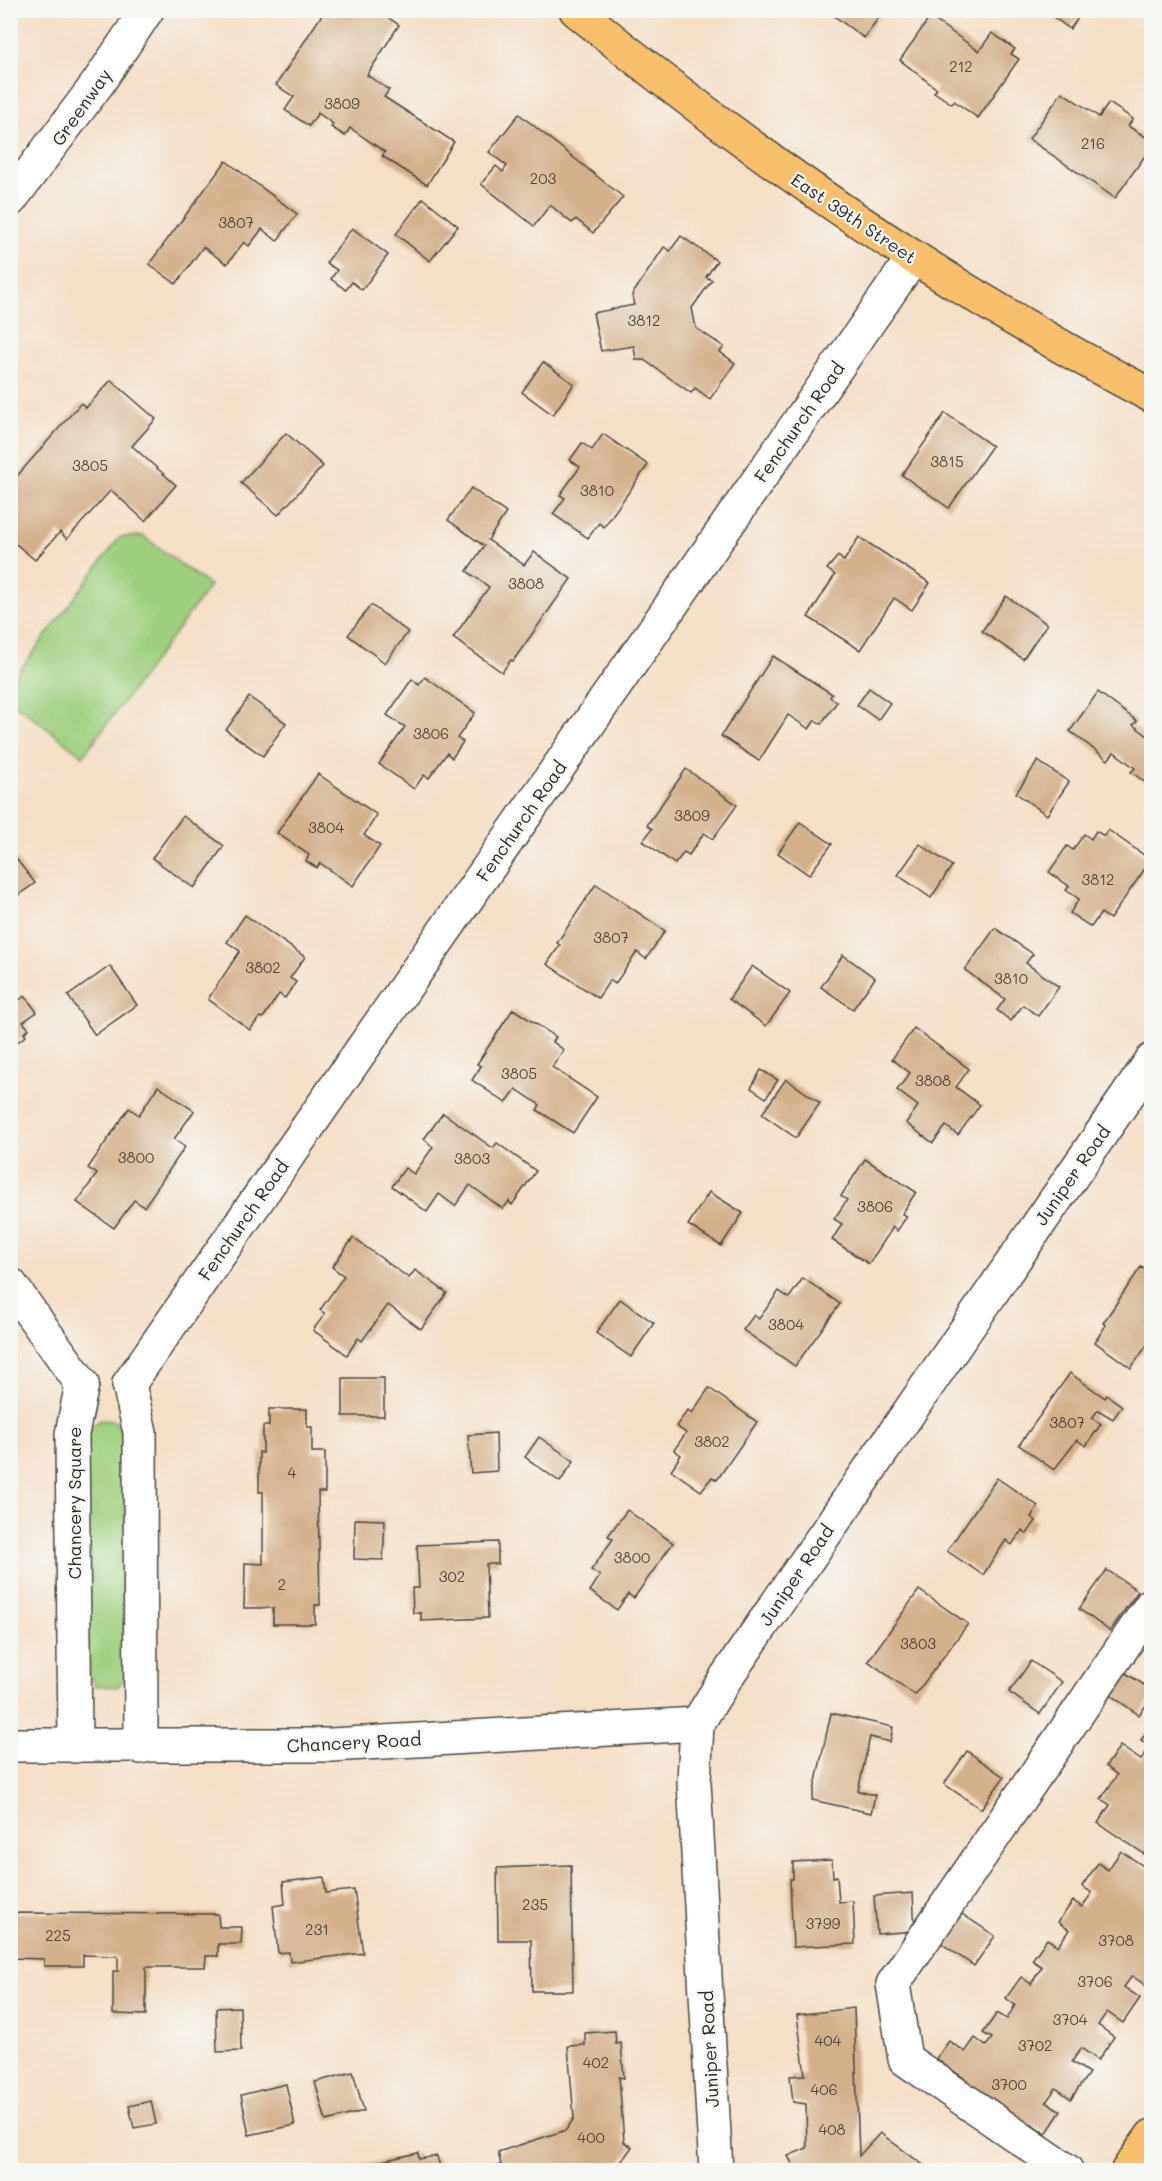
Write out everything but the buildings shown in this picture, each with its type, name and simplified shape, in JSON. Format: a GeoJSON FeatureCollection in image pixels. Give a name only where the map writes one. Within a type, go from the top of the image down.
{"type":"FeatureCollection","features":[{"type":"Feature","properties":{"kind":"main road","name":"East 39th Street"},"geometry":{"type":"LineString","coordinates":[[576,10],[665,84],[834,205],[913,258],[988,305],[1152,396]]}},
{"type":"Feature","properties":{"kind":"main road"},"geometry":{"type":"LineString","coordinates":[[1128,2170],[1152,2136]]}},
{"type":"Feature","properties":{"kind":"street","name":"Greenway"},"geometry":{"type":"LineString","coordinates":[[10,200],[98,83],[147,10]]}},
{"type":"Feature","properties":{"kind":"street","name":"Fenchurch Road"},"geometry":{"type":"LineString","coordinates":[[129,1384],[913,258]]}},
{"type":"Feature","properties":{"kind":"street","name":"Juniper Road"},"geometry":{"type":"LineString","coordinates":[[716,2170],[694,1782],[697,1724],[727,1676],[928,1382],[1152,1060]]}},
{"type":"Feature","properties":{"kind":"street"},"geometry":{"type":"LineString","coordinates":[[10,1284],[82,1384],[129,1384],[140,1432],[141,1747]]}},
{"type":"Feature","properties":{"kind":"street","name":"Chancery Square"},"geometry":{"type":"LineString","coordinates":[[75,1746],[72,1434],[82,1384]]}},
{"type":"Feature","properties":{"kind":"street"},"geometry":{"type":"LineString","coordinates":[[1066,2170],[905,2059],[893,1984],[1152,1604]]}},
{"type":"Feature","properties":{"kind":"street","name":"Chancery Road"},"geometry":{"type":"LineString","coordinates":[[10,1745],[141,1747],[331,1745],[697,1724]]}},
{"type":"Feature","properties":{"kind":"green space"},"geometry":{"type":"Polygon","coordinates":[[[143,536],[210,586],[83,756],[11,701],[11,682],[120,537],[143,536]]]}},
{"type":"Feature","properties":{"kind":"green space"},"geometry":{"type":"Polygon","coordinates":[[[100,1420],[114,1421],[125,1432],[125,1678],[118,1687],[96,1686],[89,1676],[86,1442],[90,1428],[100,1420]]]}}]}
